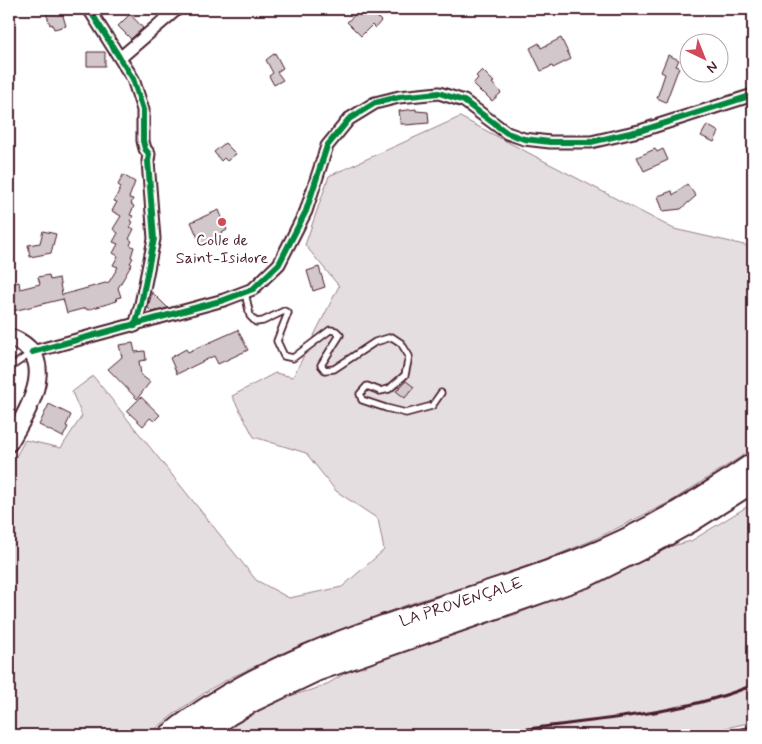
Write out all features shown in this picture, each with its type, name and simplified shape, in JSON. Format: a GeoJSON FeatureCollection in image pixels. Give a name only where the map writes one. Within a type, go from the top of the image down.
{"type":"FeatureCollection","features":[{"type":"Feature","properties":{"kind":"highway","name":"LA PROVENÇALE"},"geometry":{"type":"LineString","coordinates":[[170,735],[225,697],[272,672],[365,634],[576,561],[642,531],[693,502],[753,464]]}},
{"type":"Feature","properties":{"kind":"highway","name":"LA PROVENÇALE"},"geometry":{"type":"LineString","coordinates":[[199,735],[254,700],[317,670],[584,577],[691,521],[753,482]]}},
{"type":"Feature","properties":{"kind":"street"},"geometry":{"type":"LineString","coordinates":[[89,9],[133,79],[143,110],[144,149],[150,154],[148,161],[154,239],[135,326]]}},
{"type":"Feature","properties":{"kind":"street"},"geometry":{"type":"LineString","coordinates":[[120,58],[177,9]]}},
{"type":"Feature","properties":{"kind":"street"},"geometry":{"type":"LineString","coordinates":[[32,352],[135,326],[224,300],[253,289],[279,264],[306,212],[327,146],[349,119],[375,103],[399,96],[440,93],[464,101],[507,133],[524,139],[550,142],[591,142],[643,130],[753,95]]}},
{"type":"Feature","properties":{"kind":"street"},"geometry":{"type":"LineString","coordinates":[[9,337],[18,340],[32,352],[39,371],[35,391],[9,443]]}},
{"type":"Feature","properties":{"kind":"lane"},"geometry":{"type":"LineString","coordinates":[[245,292],[250,316],[256,322],[264,321],[284,311],[288,313],[277,341],[284,356],[293,358],[330,330],[336,331],[340,335],[321,365],[325,370],[334,369],[376,342],[392,337],[401,343],[409,356],[405,375],[389,389],[380,391],[367,386],[360,394],[362,400],[406,413],[432,406],[442,393]]}},
{"type":"Feature","properties":{"kind":"lane"},"geometry":{"type":"LineString","coordinates":[[9,368],[32,352]]}},
{"type":"Feature","properties":{"kind":"lane"},"geometry":{"type":"LineString","coordinates":[[727,735],[753,730]]}},
{"type":"Feature","properties":{"kind":"shaded area"},"geometry":{"type":"Polygon","coordinates":[[[460,117],[674,229],[753,247],[753,449],[670,502],[593,540],[516,572],[418,601],[349,626],[232,677],[178,711],[148,735],[9,735],[9,469],[25,440],[61,448],[82,416],[72,392],[93,376],[256,580],[289,598],[342,587],[384,550],[378,519],[336,491],[306,453],[254,437],[232,396],[275,373],[293,377],[339,286],[305,245],[329,176],[460,117]]]}},
{"type":"Feature","properties":{"kind":"shaded area"},"geometry":{"type":"Polygon","coordinates":[[[753,503],[753,722],[694,735],[217,735],[262,707],[288,696],[312,690],[329,683],[357,666],[451,633],[514,615],[599,582],[672,546],[691,541],[753,503]]]}},
{"type":"Feature","properties":{"kind":"building"},"geometry":{"type":"Polygon","coordinates":[[[45,9],[61,9],[66,26],[54,29],[52,24],[50,25],[45,9]]]}},
{"type":"Feature","properties":{"kind":"building"},"geometry":{"type":"Polygon","coordinates":[[[361,9],[369,9],[381,21],[375,28],[372,25],[361,36],[347,22],[361,9]]]}},
{"type":"Feature","properties":{"kind":"building"},"geometry":{"type":"Polygon","coordinates":[[[130,14],[143,28],[131,39],[118,26],[130,14]]]}},
{"type":"Feature","properties":{"kind":"building"},"geometry":{"type":"Polygon","coordinates":[[[561,38],[571,59],[553,68],[552,66],[541,71],[530,48],[539,43],[541,48],[561,38]]]}},
{"type":"Feature","properties":{"kind":"building"},"geometry":{"type":"Polygon","coordinates":[[[87,52],[105,52],[105,66],[87,66],[87,52]]]}},
{"type":"Feature","properties":{"kind":"building"},"geometry":{"type":"Polygon","coordinates":[[[275,53],[283,68],[277,72],[283,80],[274,85],[269,76],[273,73],[266,60],[275,53]]]}},
{"type":"Feature","properties":{"kind":"building"},"geometry":{"type":"Polygon","coordinates":[[[668,55],[679,60],[676,66],[679,67],[666,102],[657,98],[665,74],[661,72],[668,55]]]}},
{"type":"Feature","properties":{"kind":"building"},"geometry":{"type":"Polygon","coordinates":[[[482,70],[494,82],[492,83],[501,93],[492,101],[473,84],[478,78],[476,76],[482,70]]]}},
{"type":"Feature","properties":{"kind":"building"},"geometry":{"type":"Polygon","coordinates":[[[416,109],[416,111],[428,112],[429,123],[401,124],[399,111],[416,109]]]}},
{"type":"Feature","properties":{"kind":"building"},"geometry":{"type":"Polygon","coordinates":[[[707,125],[719,132],[714,142],[701,136],[707,125]]]}},
{"type":"Feature","properties":{"kind":"building"},"geometry":{"type":"Polygon","coordinates":[[[225,143],[236,154],[227,161],[224,158],[221,161],[214,152],[225,143]]]}},
{"type":"Feature","properties":{"kind":"building"},"geometry":{"type":"Polygon","coordinates":[[[655,149],[657,152],[663,149],[668,160],[644,171],[637,157],[655,149]]]}},
{"type":"Feature","properties":{"kind":"building"},"geometry":{"type":"Polygon","coordinates":[[[123,175],[135,182],[129,198],[133,199],[131,204],[134,206],[130,215],[133,216],[130,221],[133,222],[130,227],[134,229],[129,239],[132,241],[130,245],[134,247],[131,257],[133,258],[130,263],[132,264],[118,288],[121,297],[116,298],[117,301],[87,310],[86,308],[67,313],[63,299],[9,312],[9,289],[12,288],[11,284],[19,282],[20,289],[40,284],[38,277],[49,275],[50,280],[59,278],[62,295],[109,282],[118,267],[113,265],[118,256],[113,253],[118,244],[113,242],[118,233],[113,229],[121,216],[112,211],[117,202],[114,201],[121,187],[118,185],[123,175]]]}},
{"type":"Feature","properties":{"kind":"building"},"geometry":{"type":"Polygon","coordinates":[[[687,184],[696,196],[681,209],[663,211],[658,196],[672,191],[673,195],[687,184]]]}},
{"type":"Feature","properties":{"kind":"building"},"geometry":{"type":"Polygon","coordinates":[[[219,210],[227,230],[218,235],[220,238],[201,245],[191,222],[219,210]]]}},
{"type":"Feature","properties":{"kind":"building"},"geometry":{"type":"Polygon","coordinates":[[[43,231],[56,234],[51,253],[30,257],[28,245],[40,243],[43,231]]]}},
{"type":"Feature","properties":{"kind":"building"},"geometry":{"type":"Polygon","coordinates":[[[319,267],[325,287],[313,291],[307,271],[319,267]]]}},
{"type":"Feature","properties":{"kind":"building"},"geometry":{"type":"Polygon","coordinates":[[[152,292],[168,308],[152,312],[148,308],[152,292]]]}},
{"type":"Feature","properties":{"kind":"building"},"geometry":{"type":"Polygon","coordinates":[[[238,330],[248,350],[218,364],[214,356],[177,374],[170,358],[186,349],[188,352],[238,330]]]}},
{"type":"Feature","properties":{"kind":"building"},"geometry":{"type":"Polygon","coordinates":[[[133,343],[135,352],[145,351],[146,360],[139,361],[141,375],[150,382],[137,399],[108,369],[122,357],[119,345],[133,343]]]}},
{"type":"Feature","properties":{"kind":"building"},"geometry":{"type":"Polygon","coordinates":[[[406,381],[414,387],[405,398],[396,391],[406,381]]]}},
{"type":"Feature","properties":{"kind":"building"},"geometry":{"type":"Polygon","coordinates":[[[141,397],[160,415],[154,421],[150,418],[143,426],[127,411],[141,397]]]}},
{"type":"Feature","properties":{"kind":"building"},"geometry":{"type":"Polygon","coordinates":[[[49,404],[71,415],[63,437],[39,425],[49,404]]]}},
{"type":"Feature","properties":{"kind":"railway"},"geometry":{"type":"LineString","coordinates":[[486,735],[656,712],[722,696],[753,685]]}},
{"type":"Feature","properties":{"kind":"cycle path"},"geometry":{"type":"LineString","coordinates":[[89,9],[133,79],[143,110],[143,141],[145,149],[149,154],[154,239],[135,326]]}},
{"type":"Feature","properties":{"kind":"cycle path"},"geometry":{"type":"LineString","coordinates":[[32,352],[224,300],[253,289],[279,264],[306,211],[327,146],[349,119],[375,103],[399,97],[439,93],[464,101],[507,133],[524,139],[550,142],[591,142],[643,130],[753,95]]}},
{"type":"Feature","properties":{"kind":"place","name":"Colle de Saint-Isidore"},"geometry":{"type":"Point","coordinates":[222,222]}}]}
